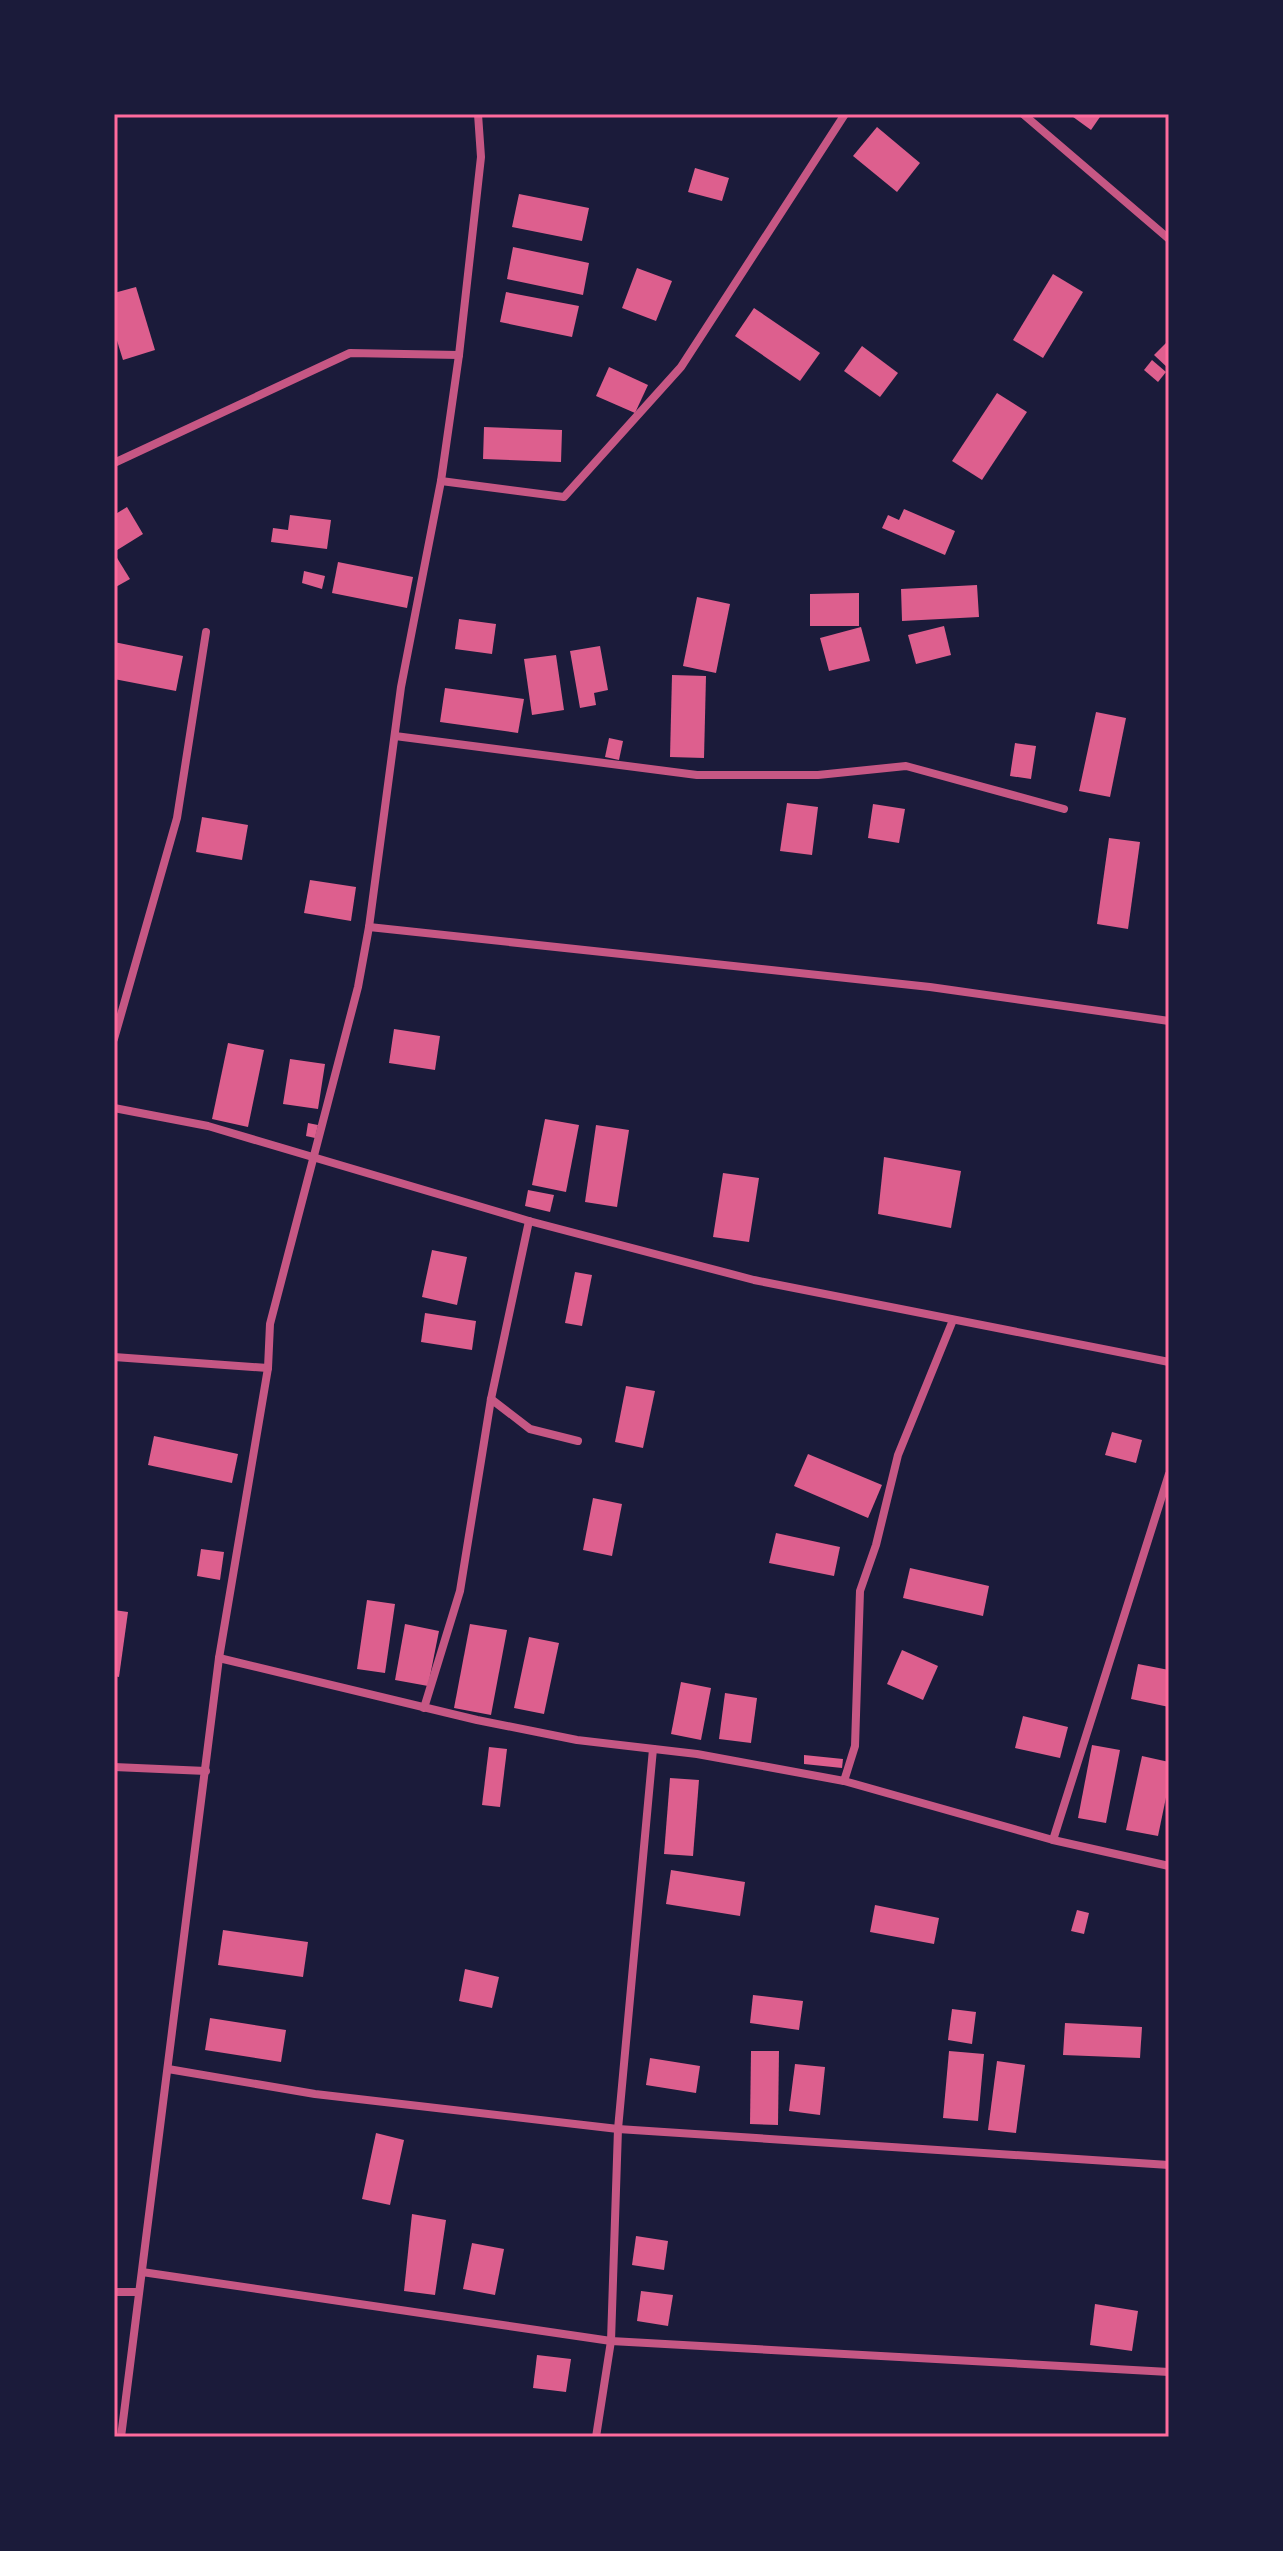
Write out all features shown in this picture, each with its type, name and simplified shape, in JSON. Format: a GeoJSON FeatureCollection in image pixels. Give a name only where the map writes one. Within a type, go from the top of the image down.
{"type":"FeatureCollection","features":[{"type":"Feature","properties":{"kind":"street"},"geometry":{"type":"LineString","coordinates":[[121,2437],[219,1658],[268,1368],[270,1324],[315,1161],[369,927],[395,736],[441,481],[459,355],[481,157],[478,114]]}},
{"type":"Feature","properties":{"kind":"street"},"geometry":{"type":"LineString","coordinates":[[441,481],[564,497],[681,367],[845,114]]}},
{"type":"Feature","properties":{"kind":"street"},"geometry":{"type":"LineString","coordinates":[[1023,114],[1169,239]]}},
{"type":"Feature","properties":{"kind":"street"},"geometry":{"type":"LineString","coordinates":[[114,463],[350,353],[459,355]]}},
{"type":"Feature","properties":{"kind":"street"},"geometry":{"type":"LineString","coordinates":[[114,1039],[177,818],[206,632]]}},
{"type":"Feature","properties":{"kind":"street"},"geometry":{"type":"LineString","coordinates":[[395,736],[697,775],[818,775],[906,766],[1064,809]]}},
{"type":"Feature","properties":{"kind":"street"},"geometry":{"type":"LineString","coordinates":[[369,927],[930,987],[1169,1021]]}},
{"type":"Feature","properties":{"kind":"street"},"geometry":{"type":"LineString","coordinates":[[114,1108],[208,1126],[315,1161],[754,1280],[1169,1362]]}},
{"type":"Feature","properties":{"kind":"street"},"geometry":{"type":"LineString","coordinates":[[424,1708],[460,1591],[491,1399],[529,1221]]}},
{"type":"Feature","properties":{"kind":"street"},"geometry":{"type":"LineString","coordinates":[[844,1781],[855,1746],[860,1591],[876,1545],[898,1455],[953,1320]]}},
{"type":"Feature","properties":{"kind":"street"},"geometry":{"type":"LineString","coordinates":[[114,1357],[268,1368]]}},
{"type":"Feature","properties":{"kind":"street"},"geometry":{"type":"LineString","coordinates":[[491,1399],[530,1429],[578,1441]]}},
{"type":"Feature","properties":{"kind":"street"},"geometry":{"type":"LineString","coordinates":[[1053,1840],[1169,1474]]}},
{"type":"Feature","properties":{"kind":"street"},"geometry":{"type":"LineString","coordinates":[[219,1658],[424,1708],[577,1740],[653,1749],[844,1781],[1053,1840],[1169,1866]]}},
{"type":"Feature","properties":{"kind":"street"},"geometry":{"type":"LineString","coordinates":[[596,2437],[611,2341],[618,2129],[653,1749]]}},
{"type":"Feature","properties":{"kind":"street"},"geometry":{"type":"LineString","coordinates":[[114,1767],[206,1771]]}},
{"type":"Feature","properties":{"kind":"street"},"geometry":{"type":"LineString","coordinates":[[168,2069],[315,2094],[618,2129],[1169,2165]]}},
{"type":"Feature","properties":{"kind":"street"},"geometry":{"type":"LineString","coordinates":[[142,2272],[611,2341],[1169,2372]]}},
{"type":"Feature","properties":{"kind":"street"},"geometry":{"type":"LineString","coordinates":[[114,2292],[139,2292]]}},
{"type":"Feature","properties":{"kind":"building"},"geometry":{"type":"Polygon","coordinates":[[[1069,114],[1102,114],[1091,130],[1069,114]]]}},
{"type":"Feature","properties":{"kind":"building"},"geometry":{"type":"Polygon","coordinates":[[[877,127],[920,163],[897,192],[853,156],[877,127]]]}},
{"type":"Feature","properties":{"kind":"building"},"geometry":{"type":"Polygon","coordinates":[[[695,168],[729,178],[722,201],[688,192],[695,168]]]}},
{"type":"Feature","properties":{"kind":"building"},"geometry":{"type":"Polygon","coordinates":[[[519,194],[589,208],[582,241],[512,227],[519,194]]]}},
{"type":"Feature","properties":{"kind":"building"},"geometry":{"type":"Polygon","coordinates":[[[513,247],[589,263],[583,295],[507,279],[513,247]]]}},
{"type":"Feature","properties":{"kind":"building"},"geometry":{"type":"Polygon","coordinates":[[[637,268],[672,281],[656,321],[622,308],[637,268]]]}},
{"type":"Feature","properties":{"kind":"building"},"geometry":{"type":"Polygon","coordinates":[[[1053,274],[1083,292],[1043,358],[1013,340],[1053,274]]]}},
{"type":"Feature","properties":{"kind":"building"},"geometry":{"type":"Polygon","coordinates":[[[136,287],[155,350],[123,360],[114,331],[114,293],[136,287]]]}},
{"type":"Feature","properties":{"kind":"building"},"geometry":{"type":"Polygon","coordinates":[[[506,292],[579,306],[572,337],[500,322],[506,292]]]}},
{"type":"Feature","properties":{"kind":"building"},"geometry":{"type":"Polygon","coordinates":[[[754,308],[820,353],[800,381],[735,336],[754,308]]]}},
{"type":"Feature","properties":{"kind":"building"},"geometry":{"type":"Polygon","coordinates":[[[1169,340],[1169,369],[1154,355],[1169,340]]]}},
{"type":"Feature","properties":{"kind":"building"},"geometry":{"type":"Polygon","coordinates":[[[862,346],[898,373],[880,397],[844,371],[862,346]]]}},
{"type":"Feature","properties":{"kind":"building"},"geometry":{"type":"Polygon","coordinates":[[[1152,360],[1166,372],[1158,382],[1144,370],[1152,360]]]}},
{"type":"Feature","properties":{"kind":"building"},"geometry":{"type":"Polygon","coordinates":[[[609,367],[648,385],[635,413],[596,396],[609,367]]]}},
{"type":"Feature","properties":{"kind":"building"},"geometry":{"type":"Polygon","coordinates":[[[997,393],[1027,412],[982,480],[952,461],[997,393]]]}},
{"type":"Feature","properties":{"kind":"building"},"geometry":{"type":"Polygon","coordinates":[[[484,427],[562,430],[561,462],[483,459],[484,427]]]}},
{"type":"Feature","properties":{"kind":"building"},"geometry":{"type":"Polygon","coordinates":[[[127,507],[143,534],[114,552],[114,515],[127,507]]]}},
{"type":"Feature","properties":{"kind":"building"},"geometry":{"type":"Polygon","coordinates":[[[904,509],[955,531],[945,555],[882,528],[888,515],[899,520],[904,509]]]}},
{"type":"Feature","properties":{"kind":"building"},"geometry":{"type":"Polygon","coordinates":[[[290,515],[331,520],[327,549],[271,542],[273,528],[288,530],[290,515]]]}},
{"type":"Feature","properties":{"kind":"building"},"geometry":{"type":"Polygon","coordinates":[[[114,553],[130,579],[114,588],[114,553]]]}},
{"type":"Feature","properties":{"kind":"building"},"geometry":{"type":"Polygon","coordinates":[[[338,562],[413,577],[407,608],[332,593],[338,562]]]}},
{"type":"Feature","properties":{"kind":"building"},"geometry":{"type":"Polygon","coordinates":[[[304,571],[325,576],[322,589],[302,583],[304,571]]]}},
{"type":"Feature","properties":{"kind":"building"},"geometry":{"type":"Polygon","coordinates":[[[977,585],[979,617],[902,621],[901,589],[977,585]]]}},
{"type":"Feature","properties":{"kind":"building"},"geometry":{"type":"Polygon","coordinates":[[[859,593],[859,626],[810,626],[810,594],[859,593]]]}},
{"type":"Feature","properties":{"kind":"building"},"geometry":{"type":"Polygon","coordinates":[[[697,597],[730,604],[716,673],[683,666],[697,597]]]}},
{"type":"Feature","properties":{"kind":"building"},"geometry":{"type":"Polygon","coordinates":[[[459,619],[496,624],[492,654],[455,649],[459,619]]]}},
{"type":"Feature","properties":{"kind":"building"},"geometry":{"type":"Polygon","coordinates":[[[944,626],[951,655],[916,664],[908,635],[944,626]]]}},
{"type":"Feature","properties":{"kind":"building"},"geometry":{"type":"Polygon","coordinates":[[[861,627],[870,661],[829,671],[820,638],[861,627]]]}},
{"type":"Feature","properties":{"kind":"building"},"geometry":{"type":"Polygon","coordinates":[[[114,642],[183,656],[176,691],[114,679],[114,642]]]}},
{"type":"Feature","properties":{"kind":"building"},"geometry":{"type":"Polygon","coordinates":[[[600,646],[608,690],[594,693],[596,705],[580,708],[570,651],[600,646]]]}},
{"type":"Feature","properties":{"kind":"building"},"geometry":{"type":"Polygon","coordinates":[[[556,655],[564,710],[532,715],[524,659],[556,655]]]}},
{"type":"Feature","properties":{"kind":"building"},"geometry":{"type":"Polygon","coordinates":[[[672,675],[706,676],[704,758],[670,757],[672,675]]]}},
{"type":"Feature","properties":{"kind":"building"},"geometry":{"type":"Polygon","coordinates":[[[445,688],[524,699],[518,733],[440,722],[445,688]]]}},
{"type":"Feature","properties":{"kind":"building"},"geometry":{"type":"Polygon","coordinates":[[[1096,712],[1126,718],[1110,797],[1079,791],[1096,712]]]}},
{"type":"Feature","properties":{"kind":"building"},"geometry":{"type":"Polygon","coordinates":[[[609,738],[623,741],[619,760],[605,757],[609,738]]]}},
{"type":"Feature","properties":{"kind":"building"},"geometry":{"type":"Polygon","coordinates":[[[1015,743],[1036,746],[1031,779],[1010,776],[1015,743]]]}},
{"type":"Feature","properties":{"kind":"building"},"geometry":{"type":"Polygon","coordinates":[[[787,803],[818,807],[812,855],[780,851],[787,803]]]}},
{"type":"Feature","properties":{"kind":"building"},"geometry":{"type":"Polygon","coordinates":[[[873,804],[905,809],[899,843],[868,838],[873,804]]]}},
{"type":"Feature","properties":{"kind":"building"},"geometry":{"type":"Polygon","coordinates":[[[202,817],[248,825],[242,860],[196,852],[202,817]]]}},
{"type":"Feature","properties":{"kind":"building"},"geometry":{"type":"Polygon","coordinates":[[[1109,838],[1140,842],[1128,929],[1097,924],[1109,838]]]}},
{"type":"Feature","properties":{"kind":"building"},"geometry":{"type":"Polygon","coordinates":[[[310,880],[356,887],[351,921],[304,913],[310,880]]]}},
{"type":"Feature","properties":{"kind":"building"},"geometry":{"type":"Polygon","coordinates":[[[394,1029],[440,1036],[435,1070],[389,1063],[394,1029]]]}},
{"type":"Feature","properties":{"kind":"building"},"geometry":{"type":"Polygon","coordinates":[[[228,1043],[264,1050],[248,1127],[212,1119],[228,1043]]]}},
{"type":"Feature","properties":{"kind":"building"},"geometry":{"type":"Polygon","coordinates":[[[290,1059],[325,1064],[318,1109],[283,1104],[290,1059]]]}},
{"type":"Feature","properties":{"kind":"building"},"geometry":{"type":"Polygon","coordinates":[[[545,1119],[579,1125],[566,1192],[532,1185],[545,1119]]]}},
{"type":"Feature","properties":{"kind":"building"},"geometry":{"type":"Polygon","coordinates":[[[308,1123],[318,1125],[315,1138],[306,1136],[308,1123]]]}},
{"type":"Feature","properties":{"kind":"building"},"geometry":{"type":"Polygon","coordinates":[[[596,1125],[629,1130],[617,1207],[585,1202],[596,1125]]]}},
{"type":"Feature","properties":{"kind":"building"},"geometry":{"type":"Polygon","coordinates":[[[884,1157],[961,1171],[951,1228],[878,1214],[884,1157]]]}},
{"type":"Feature","properties":{"kind":"building"},"geometry":{"type":"Polygon","coordinates":[[[723,1173],[759,1178],[749,1242],[713,1237],[723,1173]]]}},
{"type":"Feature","properties":{"kind":"building"},"geometry":{"type":"Polygon","coordinates":[[[528,1190],[554,1195],[550,1212],[525,1206],[528,1190]]]}},
{"type":"Feature","properties":{"kind":"building"},"geometry":{"type":"Polygon","coordinates":[[[432,1250],[467,1257],[457,1305],[422,1297],[432,1250]]]}},
{"type":"Feature","properties":{"kind":"building"},"geometry":{"type":"Polygon","coordinates":[[[575,1272],[592,1275],[582,1326],[565,1323],[575,1272]]]}},
{"type":"Feature","properties":{"kind":"building"},"geometry":{"type":"Polygon","coordinates":[[[425,1313],[476,1321],[472,1350],[421,1342],[425,1313]]]}},
{"type":"Feature","properties":{"kind":"building"},"geometry":{"type":"Polygon","coordinates":[[[626,1386],[655,1391],[643,1448],[615,1442],[626,1386]]]}},
{"type":"Feature","properties":{"kind":"building"},"geometry":{"type":"Polygon","coordinates":[[[1112,1432],[1142,1440],[1136,1463],[1105,1455],[1112,1432]]]}},
{"type":"Feature","properties":{"kind":"building"},"geometry":{"type":"Polygon","coordinates":[[[154,1436],[238,1454],[232,1483],[148,1465],[154,1436]]]}},
{"type":"Feature","properties":{"kind":"building"},"geometry":{"type":"Polygon","coordinates":[[[808,1454],[882,1485],[868,1518],[794,1486],[808,1454]]]}},
{"type":"Feature","properties":{"kind":"building"},"geometry":{"type":"Polygon","coordinates":[[[593,1498],[622,1504],[612,1556],[583,1550],[593,1498]]]}},
{"type":"Feature","properties":{"kind":"building"},"geometry":{"type":"Polygon","coordinates":[[[776,1533],[840,1547],[834,1576],[769,1563],[776,1533]]]}},
{"type":"Feature","properties":{"kind":"building"},"geometry":{"type":"Polygon","coordinates":[[[201,1549],[224,1552],[220,1580],[197,1576],[201,1549]]]}},
{"type":"Feature","properties":{"kind":"building"},"geometry":{"type":"Polygon","coordinates":[[[910,1568],[989,1586],[983,1616],[903,1598],[910,1568]]]}},
{"type":"Feature","properties":{"kind":"building"},"geometry":{"type":"Polygon","coordinates":[[[367,1600],[395,1604],[385,1673],[357,1669],[367,1600]]]}},
{"type":"Feature","properties":{"kind":"building"},"geometry":{"type":"Polygon","coordinates":[[[114,1610],[128,1612],[119,1677],[114,1676],[114,1610]]]}},
{"type":"Feature","properties":{"kind":"building"},"geometry":{"type":"Polygon","coordinates":[[[405,1624],[439,1631],[428,1686],[395,1680],[405,1624]]]}},
{"type":"Feature","properties":{"kind":"building"},"geometry":{"type":"Polygon","coordinates":[[[470,1624],[507,1630],[491,1715],[454,1708],[470,1624]]]}},
{"type":"Feature","properties":{"kind":"building"},"geometry":{"type":"Polygon","coordinates":[[[529,1637],[559,1643],[544,1714],[514,1708],[529,1637]]]}},
{"type":"Feature","properties":{"kind":"building"},"geometry":{"type":"Polygon","coordinates":[[[902,1650],[938,1666],[923,1700],[887,1684],[902,1650]]]}},
{"type":"Feature","properties":{"kind":"building"},"geometry":{"type":"Polygon","coordinates":[[[1138,1664],[1169,1670],[1169,1707],[1131,1699],[1138,1664]]]}},
{"type":"Feature","properties":{"kind":"building"},"geometry":{"type":"Polygon","coordinates":[[[681,1682],[711,1688],[701,1740],[671,1734],[681,1682]]]}},
{"type":"Feature","properties":{"kind":"building"},"geometry":{"type":"Polygon","coordinates":[[[725,1693],[757,1698],[751,1743],[719,1739],[725,1693]]]}},
{"type":"Feature","properties":{"kind":"building"},"geometry":{"type":"Polygon","coordinates":[[[1023,1716],[1068,1727],[1060,1758],[1015,1748],[1023,1716]]]}},
{"type":"Feature","properties":{"kind":"building"},"geometry":{"type":"Polygon","coordinates":[[[1092,1745],[1120,1750],[1106,1823],[1078,1818],[1092,1745]]]}},
{"type":"Feature","properties":{"kind":"building"},"geometry":{"type":"Polygon","coordinates":[[[489,1747],[507,1749],[500,1807],[482,1805],[489,1747]]]}},
{"type":"Feature","properties":{"kind":"building"},"geometry":{"type":"Polygon","coordinates":[[[804,1755],[843,1759],[842,1768],[804,1764],[804,1755]]]}},
{"type":"Feature","properties":{"kind":"building"},"geometry":{"type":"Polygon","coordinates":[[[1142,1756],[1169,1762],[1169,1783],[1158,1836],[1126,1830],[1142,1756]]]}},
{"type":"Feature","properties":{"kind":"building"},"geometry":{"type":"Polygon","coordinates":[[[670,1778],[699,1780],[693,1856],[664,1854],[670,1778]]]}},
{"type":"Feature","properties":{"kind":"building"},"geometry":{"type":"Polygon","coordinates":[[[671,1870],[745,1882],[740,1916],[666,1904],[671,1870]]]}},
{"type":"Feature","properties":{"kind":"building"},"geometry":{"type":"Polygon","coordinates":[[[875,1905],[939,1918],[934,1944],[870,1932],[875,1905]]]}},
{"type":"Feature","properties":{"kind":"building"},"geometry":{"type":"Polygon","coordinates":[[[1077,1910],[1089,1913],[1084,1934],[1071,1931],[1077,1910]]]}},
{"type":"Feature","properties":{"kind":"building"},"geometry":{"type":"Polygon","coordinates":[[[223,1930],[308,1942],[303,1977],[218,1965],[223,1930]]]}},
{"type":"Feature","properties":{"kind":"building"},"geometry":{"type":"Polygon","coordinates":[[[465,1969],[499,1977],[492,2008],[459,2001],[465,1969]]]}},
{"type":"Feature","properties":{"kind":"building"},"geometry":{"type":"Polygon","coordinates":[[[753,1995],[803,2001],[799,2030],[750,2023],[753,1995]]]}},
{"type":"Feature","properties":{"kind":"building"},"geometry":{"type":"Polygon","coordinates":[[[952,2009],[976,2012],[972,2044],[948,2040],[952,2009]]]}},
{"type":"Feature","properties":{"kind":"building"},"geometry":{"type":"Polygon","coordinates":[[[210,2018],[286,2030],[281,2062],[205,2050],[210,2018]]]}},
{"type":"Feature","properties":{"kind":"building"},"geometry":{"type":"Polygon","coordinates":[[[1065,2023],[1142,2027],[1140,2058],[1063,2055],[1065,2023]]]}},
{"type":"Feature","properties":{"kind":"building"},"geometry":{"type":"Polygon","coordinates":[[[751,2051],[779,2051],[778,2125],[750,2124],[751,2051]]]}},
{"type":"Feature","properties":{"kind":"building"},"geometry":{"type":"Polygon","coordinates":[[[949,2051],[984,2054],[978,2121],[943,2118],[949,2051]]]}},
{"type":"Feature","properties":{"kind":"building"},"geometry":{"type":"Polygon","coordinates":[[[650,2058],[700,2066],[696,2093],[646,2085],[650,2058]]]}},
{"type":"Feature","properties":{"kind":"building"},"geometry":{"type":"Polygon","coordinates":[[[997,2061],[1025,2065],[1016,2133],[988,2130],[997,2061]]]}},
{"type":"Feature","properties":{"kind":"building"},"geometry":{"type":"Polygon","coordinates":[[[795,2064],[825,2067],[820,2115],[789,2111],[795,2064]]]}},
{"type":"Feature","properties":{"kind":"building"},"geometry":{"type":"Polygon","coordinates":[[[376,2133],[404,2140],[390,2205],[362,2199],[376,2133]]]}},
{"type":"Feature","properties":{"kind":"building"},"geometry":{"type":"Polygon","coordinates":[[[412,2214],[446,2220],[435,2295],[404,2291],[412,2214]]]}},
{"type":"Feature","properties":{"kind":"building"},"geometry":{"type":"Polygon","coordinates":[[[636,2236],[668,2241],[664,2270],[632,2265],[636,2236]]]}},
{"type":"Feature","properties":{"kind":"building"},"geometry":{"type":"Polygon","coordinates":[[[472,2243],[504,2249],[495,2295],[463,2289],[472,2243]]]}},
{"type":"Feature","properties":{"kind":"building"},"geometry":{"type":"Polygon","coordinates":[[[641,2291],[673,2295],[668,2326],[637,2321],[641,2291]]]}},
{"type":"Feature","properties":{"kind":"building"},"geometry":{"type":"Polygon","coordinates":[[[1095,2304],[1138,2311],[1132,2351],[1090,2345],[1095,2304]]]}},
{"type":"Feature","properties":{"kind":"building"},"geometry":{"type":"Polygon","coordinates":[[[537,2355],[571,2359],[566,2392],[533,2388],[537,2355]]]}}]}
